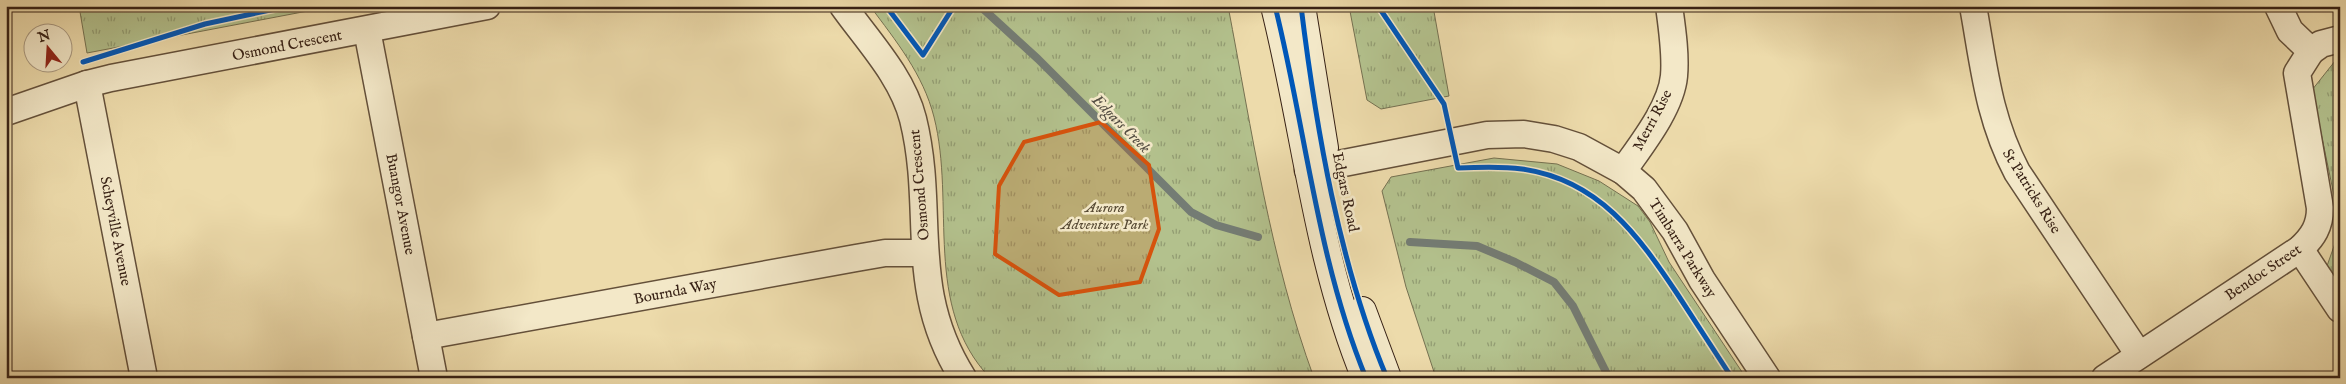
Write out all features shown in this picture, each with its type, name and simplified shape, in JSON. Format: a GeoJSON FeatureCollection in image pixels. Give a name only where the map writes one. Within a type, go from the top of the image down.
{"type":"FeatureCollection","features":[{"type":"Feature","properties":{"kind":"main road","name":"Edgars Road"},"geometry":{"type":"LineString","coordinates":[[1275,6],[1318,168],[1361,310],[1386,378]]}},
{"type":"Feature","properties":{"kind":"main road","name":"Edgars Road"},"geometry":{"type":"LineString","coordinates":[[1301,6],[1318,168],[1339,300],[1366,378]]}},
{"type":"Feature","properties":{"kind":"street","name":"Osmond Crescent"},"geometry":{"type":"LineString","coordinates":[[6,112],[87,84],[487,6]]}},
{"type":"Feature","properties":{"kind":"street","name":"Osmond Crescent"},"geometry":{"type":"LineString","coordinates":[[843,6],[887,66],[902,91],[912,117],[919,149],[930,302],[938,328],[952,360],[963,378]]}},
{"type":"Feature","properties":{"kind":"street","name":"Merri Rise"},"geometry":{"type":"LineString","coordinates":[[1623,171],[1650,132],[1667,99],[1674,76],[1669,6]]}},
{"type":"Feature","properties":{"kind":"street","name":"St Patricks Rise"},"geometry":{"type":"LineString","coordinates":[[1973,6],[1991,109],[2002,144],[2017,172],[2139,355]]}},
{"type":"Feature","properties":{"kind":"street"},"geometry":{"type":"LineString","coordinates":[[2278,6],[2290,31],[2311,51],[2321,44],[2340,39]]}},
{"type":"Feature","properties":{"kind":"street","name":"Buangor Avenue"},"geometry":{"type":"LineString","coordinates":[[368,30],[434,378]]}},
{"type":"Feature","properties":{"kind":"street","name":"Bendoc Street"},"geometry":{"type":"LineString","coordinates":[[2105,378],[2300,249],[2310,239],[2320,220],[2320,208],[2297,83],[2297,73],[2311,51]]}},
{"type":"Feature","properties":{"kind":"street","name":"Scheyville Avenue"},"geometry":{"type":"LineString","coordinates":[[87,84],[144,378]]}},
{"type":"Feature","properties":{"kind":"street","name":"Timbarra Parkway"},"geometry":{"type":"LineString","coordinates":[[1318,168],[1487,135],[1524,134],[1554,139],[1579,147],[1623,171],[1644,189],[1658,206],[1702,280],[1767,378]]}},
{"type":"Feature","properties":{"kind":"street"},"geometry":{"type":"LineString","coordinates":[[2300,249],[2340,309]]}},
{"type":"Feature","properties":{"kind":"street","name":"Bournda Way"},"geometry":{"type":"LineString","coordinates":[[426,336],[885,253],[925,253]]}},
{"type":"Feature","properties":{"kind":"highlighted area"},"geometry":{"type":"Polygon","coordinates":[[[1101,122],[1149,165],[1159,229],[1140,282],[1059,295],[995,254],[999,186],[1024,142],[1101,122]]]}},
{"type":"Feature","properties":{"kind":"green space"},"geometry":{"type":"Polygon","coordinates":[[[79,6],[334,6],[87,53],[79,6]]]}},
{"type":"Feature","properties":{"kind":"green space","name":"Aurora Adventure Park"},"geometry":{"type":"Polygon","coordinates":[[[870,6],[1228,6],[1254,147],[1274,241],[1285,287],[1314,378],[990,378],[969,350],[956,319],[948,287],[940,150],[929,101],[908,59],[870,6]]]}},
{"type":"Feature","properties":{"kind":"green space"},"geometry":{"type":"Polygon","coordinates":[[[1349,6],[1433,6],[1449,96],[1381,109],[1367,100],[1349,6]]]}},
{"type":"Feature","properties":{"kind":"green space"},"geometry":{"type":"Polygon","coordinates":[[[2340,60],[2340,224],[2312,90],[2335,61],[2340,60]]]}},
{"type":"Feature","properties":{"kind":"green space"},"geometry":{"type":"Polygon","coordinates":[[[1494,158],[1557,164],[1599,181],[1638,206],[1650,222],[1669,262],[1746,378],[1436,378],[1406,287],[1382,191],[1391,177],[1494,158]]]}},
{"type":"Feature","properties":{"kind":"green space"},"geometry":{"type":"Polygon","coordinates":[[[2340,229],[2340,286],[2327,266],[2340,229]]]}},
{"type":"Feature","properties":{"kind":"waterway","name":"Edgars Creek"},"geometry":{"type":"LineString","coordinates":[[980,6],[1038,59],[1191,212],[1216,225],[1258,237]]}},
{"type":"Feature","properties":{"kind":"waterway","name":"Edgars Creek"},"geometry":{"type":"LineString","coordinates":[[1410,242],[1477,246],[1515,262],[1554,282],[1573,306],[1609,378]]}},
{"type":"Feature","properties":{"kind":"cycle path"},"geometry":{"type":"LineString","coordinates":[[83,62],[205,24],[289,6]]}},
{"type":"Feature","properties":{"kind":"cycle path"},"geometry":{"type":"LineString","coordinates":[[886,6],[923,55],[954,6]]}},
{"type":"Feature","properties":{"kind":"cycle path"},"geometry":{"type":"LineString","coordinates":[[1275,6],[1335,287],[1349,333],[1366,378]]}},
{"type":"Feature","properties":{"kind":"cycle path"},"geometry":{"type":"LineString","coordinates":[[1301,6],[1314,100],[1332,195],[1355,289],[1387,378]]}},
{"type":"Feature","properties":{"kind":"cycle path"},"geometry":{"type":"LineString","coordinates":[[1378,6],[1444,104],[1458,168],[1498,167],[1522,169],[1549,175],[1573,185],[1595,198],[1614,214],[1648,252],[1732,378]]}}]}
